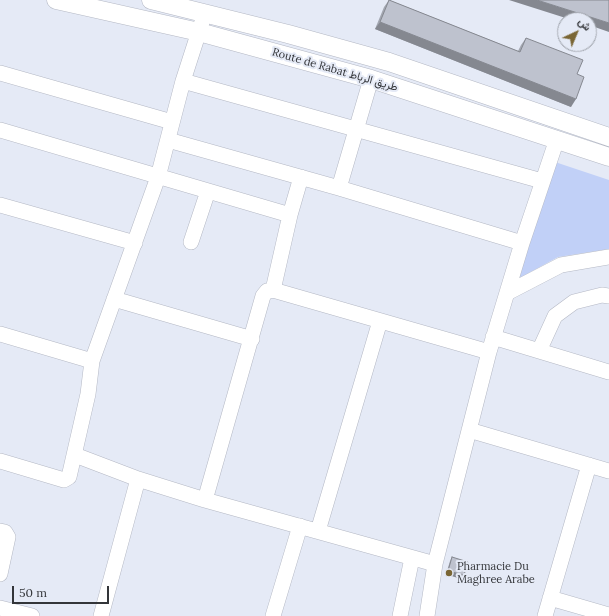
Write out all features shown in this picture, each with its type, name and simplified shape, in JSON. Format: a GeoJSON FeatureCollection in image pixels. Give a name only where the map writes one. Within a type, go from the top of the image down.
{"type":"FeatureCollection","features":[{"type":"Feature","properties":{"kind":"main road","name":"Route de Rabat طريق الرباط"},"geometry":{"type":"LineString","coordinates":[[56,0],[199,32],[372,79],[609,157]]}},
{"type":"Feature","properties":{"kind":"main road","name":"Route de Rabat طريق الرباط"},"geometry":{"type":"LineString","coordinates":[[151,0],[205,12],[389,62],[609,137]]}},
{"type":"Feature","properties":{"kind":"street"},"geometry":{"type":"LineString","coordinates":[[0,462],[64,480],[69,477],[88,394],[92,361],[158,177],[183,81],[205,12]]}},
{"type":"Feature","properties":{"kind":"street"},"geometry":{"type":"LineString","coordinates":[[0,73],[172,122]]}},
{"type":"Feature","properties":{"kind":"street"},"geometry":{"type":"LineString","coordinates":[[339,188],[355,130],[372,79]]}},
{"type":"Feature","properties":{"kind":"street"},"geometry":{"type":"LineString","coordinates":[[183,81],[542,181]]}},
{"type":"Feature","properties":{"kind":"street"},"geometry":{"type":"LineString","coordinates":[[0,130],[290,215]]}},
{"type":"Feature","properties":{"kind":"street"},"geometry":{"type":"LineString","coordinates":[[431,615],[435,564],[489,352],[522,243],[557,139]]}},
{"type":"Feature","properties":{"kind":"street"},"geometry":{"type":"LineString","coordinates":[[168,140],[339,188],[522,243]]}},
{"type":"Feature","properties":{"kind":"street"},"geometry":{"type":"LineString","coordinates":[[273,290],[300,177]]}},
{"type":"Feature","properties":{"kind":"street"},"geometry":{"type":"LineString","coordinates":[[191,242],[208,192]]}},
{"type":"Feature","properties":{"kind":"street"},"geometry":{"type":"LineString","coordinates":[[0,205],[135,243]]}},
{"type":"Feature","properties":{"kind":"street"},"geometry":{"type":"LineString","coordinates":[[507,293],[561,265],[609,257]]}},
{"type":"Feature","properties":{"kind":"street"},"geometry":{"type":"LineString","coordinates":[[205,500],[263,296],[267,292],[273,290],[489,352]]}},
{"type":"Feature","properties":{"kind":"street"},"geometry":{"type":"LineString","coordinates":[[539,351],[555,316],[574,302],[602,295],[609,296]]}},
{"type":"Feature","properties":{"kind":"street"},"geometry":{"type":"LineString","coordinates":[[114,299],[252,339]]}},
{"type":"Feature","properties":{"kind":"street"},"geometry":{"type":"LineString","coordinates":[[318,531],[380,321]]}},
{"type":"Feature","properties":{"kind":"street"},"geometry":{"type":"LineString","coordinates":[[0,334],[92,361]]}},
{"type":"Feature","properties":{"kind":"street"},"geometry":{"type":"LineString","coordinates":[[493,337],[609,371]]}},
{"type":"Feature","properties":{"kind":"street"},"geometry":{"type":"LineString","coordinates":[[469,430],[590,464],[609,471]]}},
{"type":"Feature","properties":{"kind":"street"},"geometry":{"type":"LineString","coordinates":[[75,455],[138,479],[205,500],[435,564]]}},
{"type":"Feature","properties":{"kind":"street"},"geometry":{"type":"LineString","coordinates":[[545,616],[590,464]]}},
{"type":"Feature","properties":{"kind":"street"},"geometry":{"type":"LineString","coordinates":[[101,616],[138,479]]}},
{"type":"Feature","properties":{"kind":"street"},"geometry":{"type":"LineString","coordinates":[[273,616],[300,526]]}},
{"type":"Feature","properties":{"kind":"street"},"geometry":{"type":"LineString","coordinates":[[0,531],[5,532],[8,537],[0,574]]}},
{"type":"Feature","properties":{"kind":"street"},"geometry":{"type":"LineString","coordinates":[[400,616],[412,558]]}},
{"type":"Feature","properties":{"kind":"street"},"geometry":{"type":"LineString","coordinates":[[550,598],[609,615]]}},
{"type":"Feature","properties":{"kind":"street"},"geometry":{"type":"LineString","coordinates":[[0,608],[32,616]]}},
{"type":"Feature","properties":{"kind":"shaded area"},"geometry":{"type":"Polygon","coordinates":[[[549,160],[609,180],[609,249],[558,257],[518,279],[549,160]]]}},
{"type":"Feature","properties":{"kind":"building"},"geometry":{"type":"Polygon","coordinates":[[[389,0],[520,52],[526,38],[557,50],[557,52],[562,52],[583,60],[577,74],[584,77],[576,99],[380,22],[389,0]]]}},
{"type":"Feature","properties":{"kind":"building"},"geometry":{"type":"Polygon","coordinates":[[[537,0],[609,0],[609,23],[597,19],[597,12],[575,12],[537,0]]]}},
{"type":"Feature","properties":{"kind":"building"},"geometry":{"type":"Polygon","coordinates":[[[452,557],[468,562],[464,575],[448,571],[452,557]]]}},
{"type":"Feature","properties":{"kind":"place","name":"Pharmacie Du Maghree Arabe"},"geometry":{"type":"Point","coordinates":[449,573]}}]}
